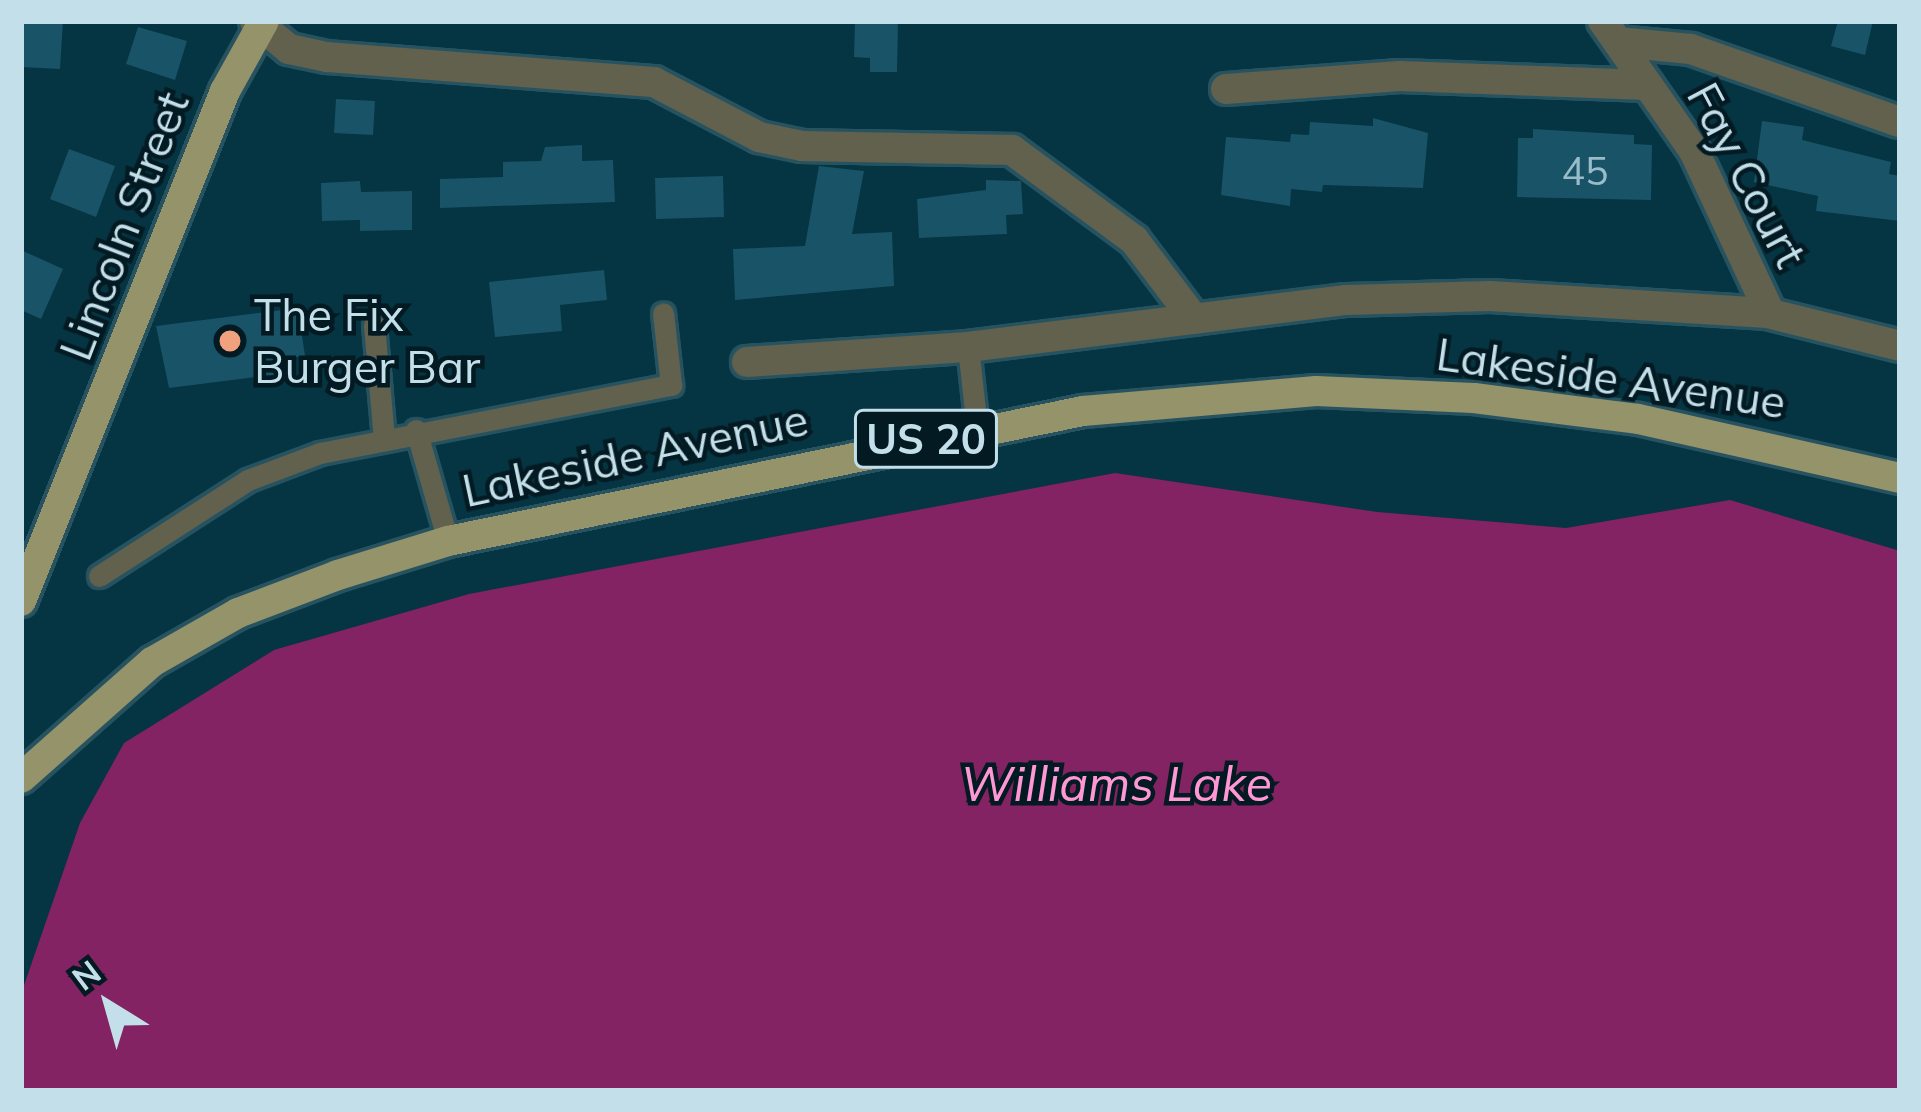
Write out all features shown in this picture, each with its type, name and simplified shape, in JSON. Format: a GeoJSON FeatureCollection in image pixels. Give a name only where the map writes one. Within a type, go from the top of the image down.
{"type":"FeatureCollection","features":[{"type":"Feature","properties":{"kind":"main road","name":"Lincoln Street"},"geometry":{"type":"LineString","coordinates":[[21,602],[225,91],[260,22]]}},
{"type":"Feature","properties":{"kind":"main road","name":"Lakeside Avenue"},"geometry":{"type":"LineString","coordinates":[[21,778],[114,691],[198,633],[286,594],[448,541],[977,428],[1160,400],[1395,393],[1638,419],[1900,478]]}},
{"type":"Feature","properties":{"kind":"street"},"geometry":{"type":"LineString","coordinates":[[260,22],[289,49],[327,58],[654,82],[759,136],[802,146],[939,153],[1012,150],[1046,168],[1134,240],[1193,319]]}},
{"type":"Feature","properties":{"kind":"street"},"geometry":{"type":"LineString","coordinates":[[1611,32],[1691,49],[1900,122]]}},
{"type":"Feature","properties":{"kind":"street","name":"Fay Court"},"geometry":{"type":"LineString","coordinates":[[1611,32],[1694,152],[1770,313]]}},
{"type":"Feature","properties":{"kind":"street"},"geometry":{"type":"LineString","coordinates":[[1226,89],[1400,76],[1648,85]]}},
{"type":"Feature","properties":{"kind":"street","name":"Lakeside Avenue"},"geometry":{"type":"LineString","coordinates":[[747,362],[968,347],[1346,300],[1490,296],[1770,313],[1900,346]]}},
{"type":"Feature","properties":{"kind":"lane"},"geometry":{"type":"LineString","coordinates":[[99,576],[248,480],[416,430],[671,385],[663,313]]}},
{"type":"Feature","properties":{"kind":"lane"},"geometry":{"type":"LineString","coordinates":[[374,325],[384,439]]}},
{"type":"Feature","properties":{"kind":"lane"},"geometry":{"type":"LineString","coordinates":[[968,347],[977,428]]}},
{"type":"Feature","properties":{"kind":"lane"},"geometry":{"type":"LineString","coordinates":[[416,430],[448,541]]}},
{"type":"Feature","properties":{"kind":"water","name":"Williams Lake"},"geometry":{"type":"Polygon","coordinates":[[[1115,473],[1377,512],[1566,528],[1730,500],[1900,551],[1900,1091],[21,1091],[21,994],[80,823],[124,743],[274,650],[469,594],[1115,473]]]}},
{"type":"Feature","properties":{"kind":"building"},"geometry":{"type":"Polygon","coordinates":[[[21,21],[63,21],[60,69],[21,67],[21,21]]]}},
{"type":"Feature","properties":{"kind":"building"},"geometry":{"type":"Polygon","coordinates":[[[855,21],[898,21],[897,72],[870,72],[870,58],[854,57],[855,21]]]}},
{"type":"Feature","properties":{"kind":"building"},"geometry":{"type":"Polygon","coordinates":[[[1838,21],[1873,21],[1865,55],[1831,46],[1838,21]]]}},
{"type":"Feature","properties":{"kind":"building"},"geometry":{"type":"Polygon","coordinates":[[[138,27],[187,41],[175,80],[126,64],[138,27]]]}},
{"type":"Feature","properties":{"kind":"building"},"geometry":{"type":"Polygon","coordinates":[[[336,99],[375,101],[373,135],[334,133],[336,99]]]}},
{"type":"Feature","properties":{"kind":"building"},"geometry":{"type":"Polygon","coordinates":[[[1373,118],[1428,133],[1423,188],[1323,185],[1322,192],[1291,189],[1290,206],[1221,195],[1226,137],[1290,142],[1291,134],[1309,135],[1310,122],[1373,126],[1373,118]]]}},
{"type":"Feature","properties":{"kind":"building"},"geometry":{"type":"Polygon","coordinates":[[[1762,121],[1804,127],[1802,140],[1891,162],[1889,174],[1900,176],[1900,221],[1816,211],[1818,196],[1754,182],[1762,121]]]}},
{"type":"Feature","properties":{"kind":"building"},"geometry":{"type":"Polygon","coordinates":[[[1533,129],[1634,135],[1634,144],[1652,145],[1651,200],[1517,197],[1518,138],[1533,138],[1533,129]]]}},
{"type":"Feature","properties":{"kind":"building"},"geometry":{"type":"Polygon","coordinates":[[[582,145],[582,161],[613,160],[615,202],[440,208],[440,179],[503,177],[503,162],[541,161],[545,147],[582,145]]]}},
{"type":"Feature","properties":{"kind":"building"},"geometry":{"type":"Polygon","coordinates":[[[69,149],[115,166],[96,217],[50,199],[69,149]]]}},
{"type":"Feature","properties":{"kind":"building"},"geometry":{"type":"Polygon","coordinates":[[[819,166],[864,171],[852,234],[892,232],[894,286],[735,300],[733,249],[805,246],[819,166]]]}},
{"type":"Feature","properties":{"kind":"building"},"geometry":{"type":"Polygon","coordinates":[[[723,176],[724,217],[656,219],[655,178],[723,176]]]}},
{"type":"Feature","properties":{"kind":"building"},"geometry":{"type":"Polygon","coordinates":[[[986,180],[1021,181],[1023,214],[1006,215],[1007,234],[919,238],[917,199],[986,190],[986,180]]]}},
{"type":"Feature","properties":{"kind":"building"},"geometry":{"type":"Polygon","coordinates":[[[360,181],[361,192],[412,191],[412,230],[360,231],[360,220],[322,221],[321,183],[360,181]]]}},
{"type":"Feature","properties":{"kind":"building"},"geometry":{"type":"Polygon","coordinates":[[[21,250],[63,269],[41,319],[21,310],[21,250]]]}},
{"type":"Feature","properties":{"kind":"building"},"geometry":{"type":"Polygon","coordinates":[[[604,270],[607,300],[560,305],[562,331],[495,337],[489,282],[604,270]]]}},
{"type":"Feature","properties":{"kind":"building","name":"The Fix Burger Bar"},"geometry":{"type":"Polygon","coordinates":[[[298,308],[305,356],[287,358],[288,373],[169,388],[156,326],[298,308]]]}},
{"type":"Feature","properties":{"kind":"place","name":"The Fix Burger Bar"},"geometry":{"type":"Point","coordinates":[230,341]}}]}
